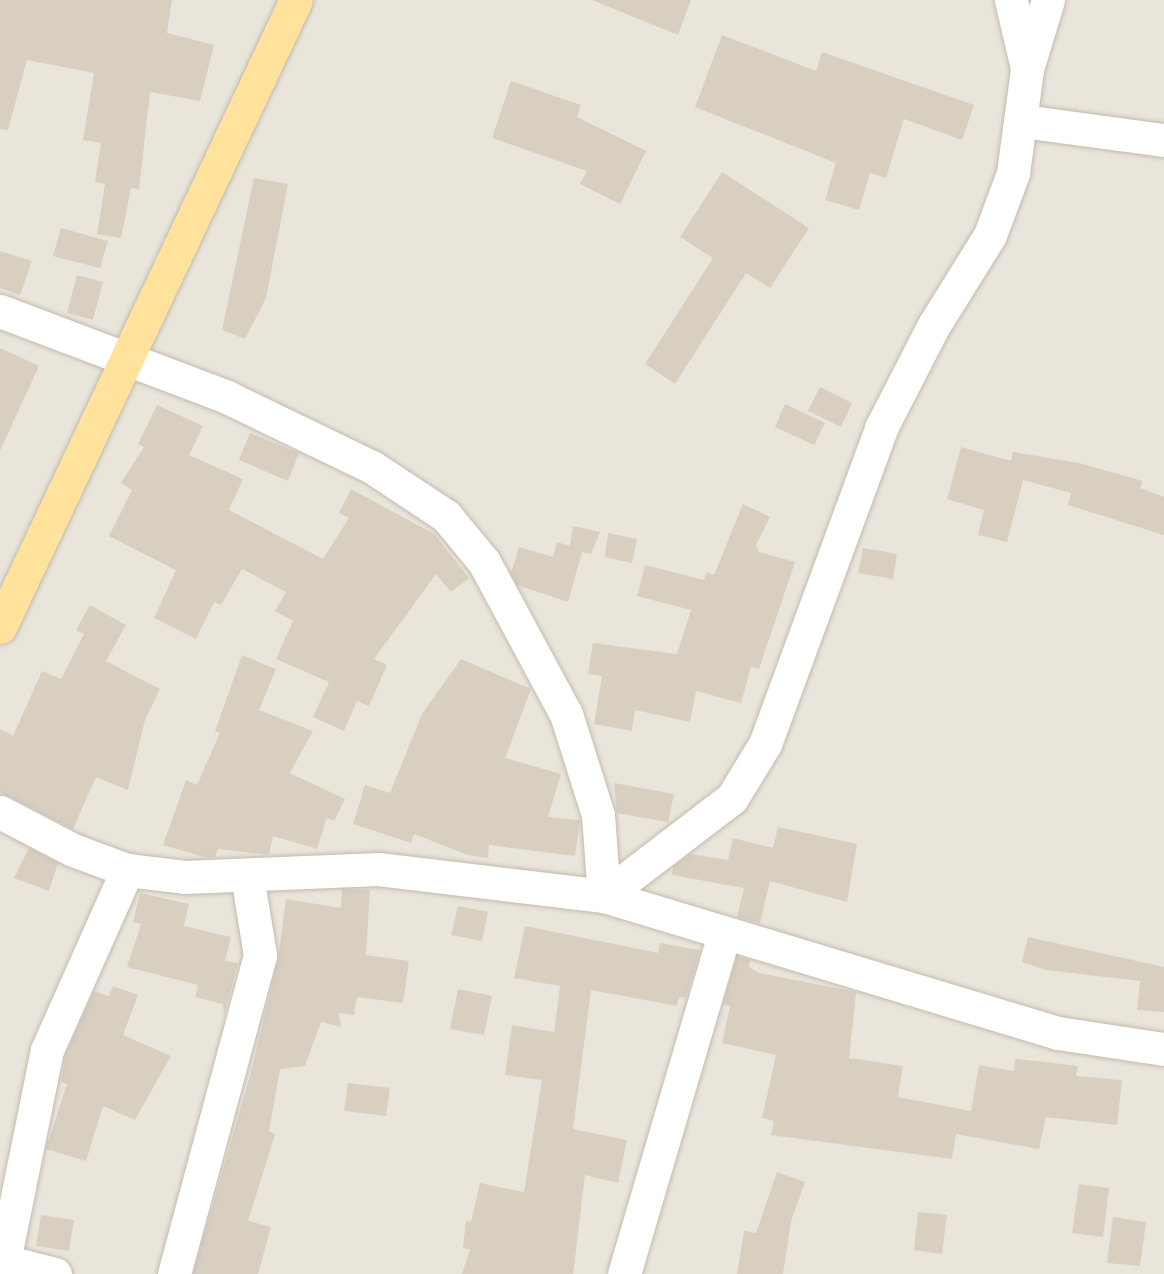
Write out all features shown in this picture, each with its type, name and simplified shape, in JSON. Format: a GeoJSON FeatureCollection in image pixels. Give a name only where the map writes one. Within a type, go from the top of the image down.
{"type":"FeatureCollection","features":[{"type":"Feature","properties":{"kind":"main road"},"geometry":{"type":"LineString","coordinates":[[0,627],[130,361],[296,0]]}},
{"type":"Feature","properties":{"kind":"street"},"geometry":{"type":"LineString","coordinates":[[1011,0],[1027,69]]}},
{"type":"Feature","properties":{"kind":"street"},"geometry":{"type":"LineString","coordinates":[[604,896],[732,798],[765,744],[881,428],[934,325],[990,235],[1013,173],[1023,121],[1027,69],[1048,0]]}},
{"type":"Feature","properties":{"kind":"street"},"geometry":{"type":"LineString","coordinates":[[1023,121],[1164,140]]}},
{"type":"Feature","properties":{"kind":"street"},"geometry":{"type":"LineString","coordinates":[[0,311],[227,397],[362,462],[446,516],[484,562],[566,714],[598,815],[604,896]]}},
{"type":"Feature","properties":{"kind":"street"},"geometry":{"type":"LineString","coordinates":[[0,812],[73,850],[127,870],[185,877],[378,869],[604,896],[1058,1033],[1164,1049]]}},
{"type":"Feature","properties":{"kind":"street"},"geometry":{"type":"LineString","coordinates":[[55,1274],[2,1260],[48,1050],[127,870]]}},
{"type":"Feature","properties":{"kind":"street"},"geometry":{"type":"LineString","coordinates":[[174,1274],[260,955],[248,876]]}},
{"type":"Feature","properties":{"kind":"street"},"geometry":{"type":"LineString","coordinates":[[624,1274],[724,934]]}},
{"type":"Feature","properties":{"kind":"shaded area"},"geometry":{"type":"Polygon","coordinates":[[[0,0],[1164,0],[1164,1274],[0,1274],[0,0]]]}},
{"type":"Feature","properties":{"kind":"building"},"geometry":{"type":"Polygon","coordinates":[[[0,0],[172,0],[167,33],[214,45],[200,101],[150,92],[139,189],[131,188],[121,238],[97,234],[105,184],[95,182],[101,143],[83,140],[94,73],[27,60],[8,130],[0,129],[0,0]]]}},
{"type":"Feature","properties":{"kind":"building"},"geometry":{"type":"Polygon","coordinates":[[[592,0],[691,0],[678,35],[592,0]]]}},
{"type":"Feature","properties":{"kind":"building"},"geometry":{"type":"Polygon","coordinates":[[[722,35],[816,71],[822,52],[974,105],[962,140],[904,119],[886,178],[870,173],[859,210],[825,200],[836,163],[695,107],[722,35]]]}},
{"type":"Feature","properties":{"kind":"building"},"geometry":{"type":"Polygon","coordinates":[[[511,81],[581,105],[577,117],[646,151],[620,204],[580,184],[587,171],[492,138],[511,81]]]}},
{"type":"Feature","properties":{"kind":"building"},"geometry":{"type":"Polygon","coordinates":[[[722,172],[809,228],[770,288],[746,273],[675,384],[645,364],[713,258],[680,237],[722,172]]]}},
{"type":"Feature","properties":{"kind":"building"},"geometry":{"type":"Polygon","coordinates":[[[254,178],[288,184],[266,298],[245,339],[222,330],[254,178]]]}},
{"type":"Feature","properties":{"kind":"building"},"geometry":{"type":"Polygon","coordinates":[[[61,228],[108,241],[100,268],[53,256],[61,228]]]}},
{"type":"Feature","properties":{"kind":"building"},"geometry":{"type":"Polygon","coordinates":[[[0,251],[32,261],[20,295],[0,288],[0,251]]]}},
{"type":"Feature","properties":{"kind":"building"},"geometry":{"type":"Polygon","coordinates":[[[77,275],[103,282],[93,320],[67,313],[77,275]]]}},
{"type":"Feature","properties":{"kind":"building"},"geometry":{"type":"Polygon","coordinates":[[[0,348],[39,366],[0,451],[0,348]]]}},
{"type":"Feature","properties":{"kind":"building"},"geometry":{"type":"Polygon","coordinates":[[[820,387],[852,403],[841,427],[808,411],[820,387]]]}},
{"type":"Feature","properties":{"kind":"building"},"geometry":{"type":"Polygon","coordinates":[[[785,404],[825,423],[814,445],[775,427],[785,404]]]}},
{"type":"Feature","properties":{"kind":"building"},"geometry":{"type":"Polygon","coordinates":[[[157,405],[203,426],[189,455],[243,479],[229,510],[323,559],[349,518],[339,513],[351,489],[434,534],[469,578],[451,592],[436,574],[374,659],[387,665],[369,706],[357,701],[344,731],[313,717],[329,682],[276,659],[293,621],[275,611],[286,592],[242,569],[221,605],[214,602],[196,639],[154,618],[176,570],[109,536],[132,490],[121,483],[144,447],[138,444],[157,405]]]}},
{"type":"Feature","properties":{"kind":"building"},"geometry":{"type":"Polygon","coordinates":[[[250,433],[299,453],[288,481],[239,460],[250,433]]]}},
{"type":"Feature","properties":{"kind":"building"},"geometry":{"type":"Polygon","coordinates":[[[961,447],[1011,461],[1013,452],[1079,463],[1143,481],[1140,488],[1164,497],[1164,535],[1068,505],[1071,493],[1023,480],[1007,542],[978,535],[984,510],[947,499],[961,447]]]}},
{"type":"Feature","properties":{"kind":"building"},"geometry":{"type":"Polygon","coordinates":[[[743,504],[770,517],[756,545],[759,552],[795,562],[759,669],[751,667],[741,703],[696,691],[690,722],[635,710],[632,731],[594,724],[602,676],[588,674],[593,643],[677,654],[691,610],[637,596],[645,565],[704,580],[707,572],[714,575],[743,504]]]}},
{"type":"Feature","properties":{"kind":"building"},"geometry":{"type":"Polygon","coordinates":[[[573,526],[600,532],[591,554],[582,552],[568,602],[517,585],[511,573],[519,547],[553,557],[557,542],[570,546],[573,526]]]}},
{"type":"Feature","properties":{"kind":"building"},"geometry":{"type":"Polygon","coordinates":[[[608,533],[637,539],[632,563],[605,557],[608,533]]]}},
{"type":"Feature","properties":{"kind":"building"},"geometry":{"type":"Polygon","coordinates":[[[863,548],[897,554],[893,579],[858,573],[863,548]]]}},
{"type":"Feature","properties":{"kind":"building"},"geometry":{"type":"Polygon","coordinates":[[[90,605],[126,625],[106,661],[160,689],[145,720],[128,790],[96,777],[73,829],[0,792],[0,729],[13,736],[42,671],[61,679],[84,634],[76,630],[90,605]]]}},
{"type":"Feature","properties":{"kind":"building"},"geometry":{"type":"Polygon","coordinates":[[[242,655],[276,669],[259,710],[313,731],[290,773],[345,799],[334,821],[327,818],[317,849],[273,836],[269,855],[218,849],[215,857],[204,857],[163,845],[186,780],[197,785],[220,733],[215,731],[242,655]]]}},
{"type":"Feature","properties":{"kind":"building"},"geometry":{"type":"Polygon","coordinates":[[[461,659],[531,689],[505,758],[561,774],[548,817],[580,820],[575,856],[489,845],[488,858],[468,855],[414,834],[411,843],[353,824],[365,785],[390,793],[422,714],[461,659]]]}},
{"type":"Feature","properties":{"kind":"building"},"geometry":{"type":"Polygon","coordinates":[[[614,783],[674,794],[668,822],[617,813],[614,783]]]}},
{"type":"Feature","properties":{"kind":"building"},"geometry":{"type":"Polygon","coordinates":[[[778,827],[857,844],[847,902],[770,881],[760,923],[737,917],[744,888],[672,875],[673,867],[690,854],[728,860],[733,838],[773,848],[778,827]]]}},
{"type":"Feature","properties":{"kind":"building"},"geometry":{"type":"Polygon","coordinates":[[[29,848],[58,863],[49,891],[14,878],[29,848]]]}},
{"type":"Feature","properties":{"kind":"building"},"geometry":{"type":"Polygon","coordinates":[[[342,889],[370,890],[366,955],[409,961],[403,1003],[357,997],[354,1015],[339,1013],[341,1027],[321,1022],[305,1066],[280,1069],[269,1131],[275,1134],[248,1221],[271,1227],[258,1274],[193,1274],[250,1076],[278,960],[286,899],[341,908],[342,889]]]}},
{"type":"Feature","properties":{"kind":"building"},"geometry":{"type":"Polygon","coordinates":[[[140,893],[189,904],[184,926],[231,937],[225,961],[238,963],[224,1015],[223,1004],[195,997],[198,985],[127,967],[141,924],[133,922],[140,893]]]}},
{"type":"Feature","properties":{"kind":"building"},"geometry":{"type":"Polygon","coordinates":[[[458,906],[488,912],[482,941],[451,935],[458,906]]]}},
{"type":"Feature","properties":{"kind":"building"},"geometry":{"type":"Polygon","coordinates":[[[525,926],[658,953],[660,943],[700,950],[686,998],[679,997],[677,1006],[591,990],[573,1129],[627,1140],[618,1183],[585,1175],[573,1274],[462,1274],[470,1249],[463,1248],[466,1221],[471,1222],[480,1183],[524,1192],[542,1080],[505,1075],[512,1025],[554,1032],[560,986],[514,978],[525,926]]]}},
{"type":"Feature","properties":{"kind":"building"},"geometry":{"type":"Polygon","coordinates":[[[1028,937],[1164,967],[1164,1012],[1137,1010],[1140,981],[1046,970],[1022,962],[1028,937]]]}},
{"type":"Feature","properties":{"kind":"building"},"geometry":{"type":"Polygon","coordinates":[[[737,956],[750,960],[749,967],[759,973],[856,992],[849,1058],[903,1066],[898,1097],[971,1111],[979,1065],[1014,1071],[1015,1059],[1078,1066],[1076,1076],[1122,1080],[1117,1125],[1046,1117],[1039,1149],[956,1134],[952,1159],[771,1135],[774,1121],[762,1118],[776,1055],[722,1043],[730,1006],[723,1005],[737,956]]]}},
{"type":"Feature","properties":{"kind":"building"},"geometry":{"type":"Polygon","coordinates":[[[113,986],[138,995],[123,1035],[171,1056],[135,1120],[103,1106],[86,1161],[46,1149],[67,1084],[61,1082],[66,1054],[94,991],[109,996],[113,986]]]}},
{"type":"Feature","properties":{"kind":"building"},"geometry":{"type":"Polygon","coordinates":[[[458,989],[492,996],[484,1035],[450,1029],[458,989]]]}},
{"type":"Feature","properties":{"kind":"building"},"geometry":{"type":"Polygon","coordinates":[[[348,1083],[390,1088],[386,1116],[344,1111],[348,1083]]]}},
{"type":"Feature","properties":{"kind":"building"},"geometry":{"type":"Polygon","coordinates":[[[777,1172],[805,1182],[791,1221],[783,1274],[737,1274],[744,1231],[756,1233],[777,1172]]]}},
{"type":"Feature","properties":{"kind":"building"},"geometry":{"type":"Polygon","coordinates":[[[1079,1184],[1109,1188],[1103,1237],[1072,1233],[1079,1184]]]}},
{"type":"Feature","properties":{"kind":"building"},"geometry":{"type":"Polygon","coordinates":[[[918,1212],[947,1215],[942,1254],[914,1250],[918,1212]]]}},
{"type":"Feature","properties":{"kind":"building"},"geometry":{"type":"Polygon","coordinates":[[[41,1215],[74,1220],[69,1251],[36,1246],[41,1215]]]}},
{"type":"Feature","properties":{"kind":"building"},"geometry":{"type":"Polygon","coordinates":[[[1113,1217],[1146,1222],[1140,1266],[1107,1263],[1113,1217]]]}}]}
